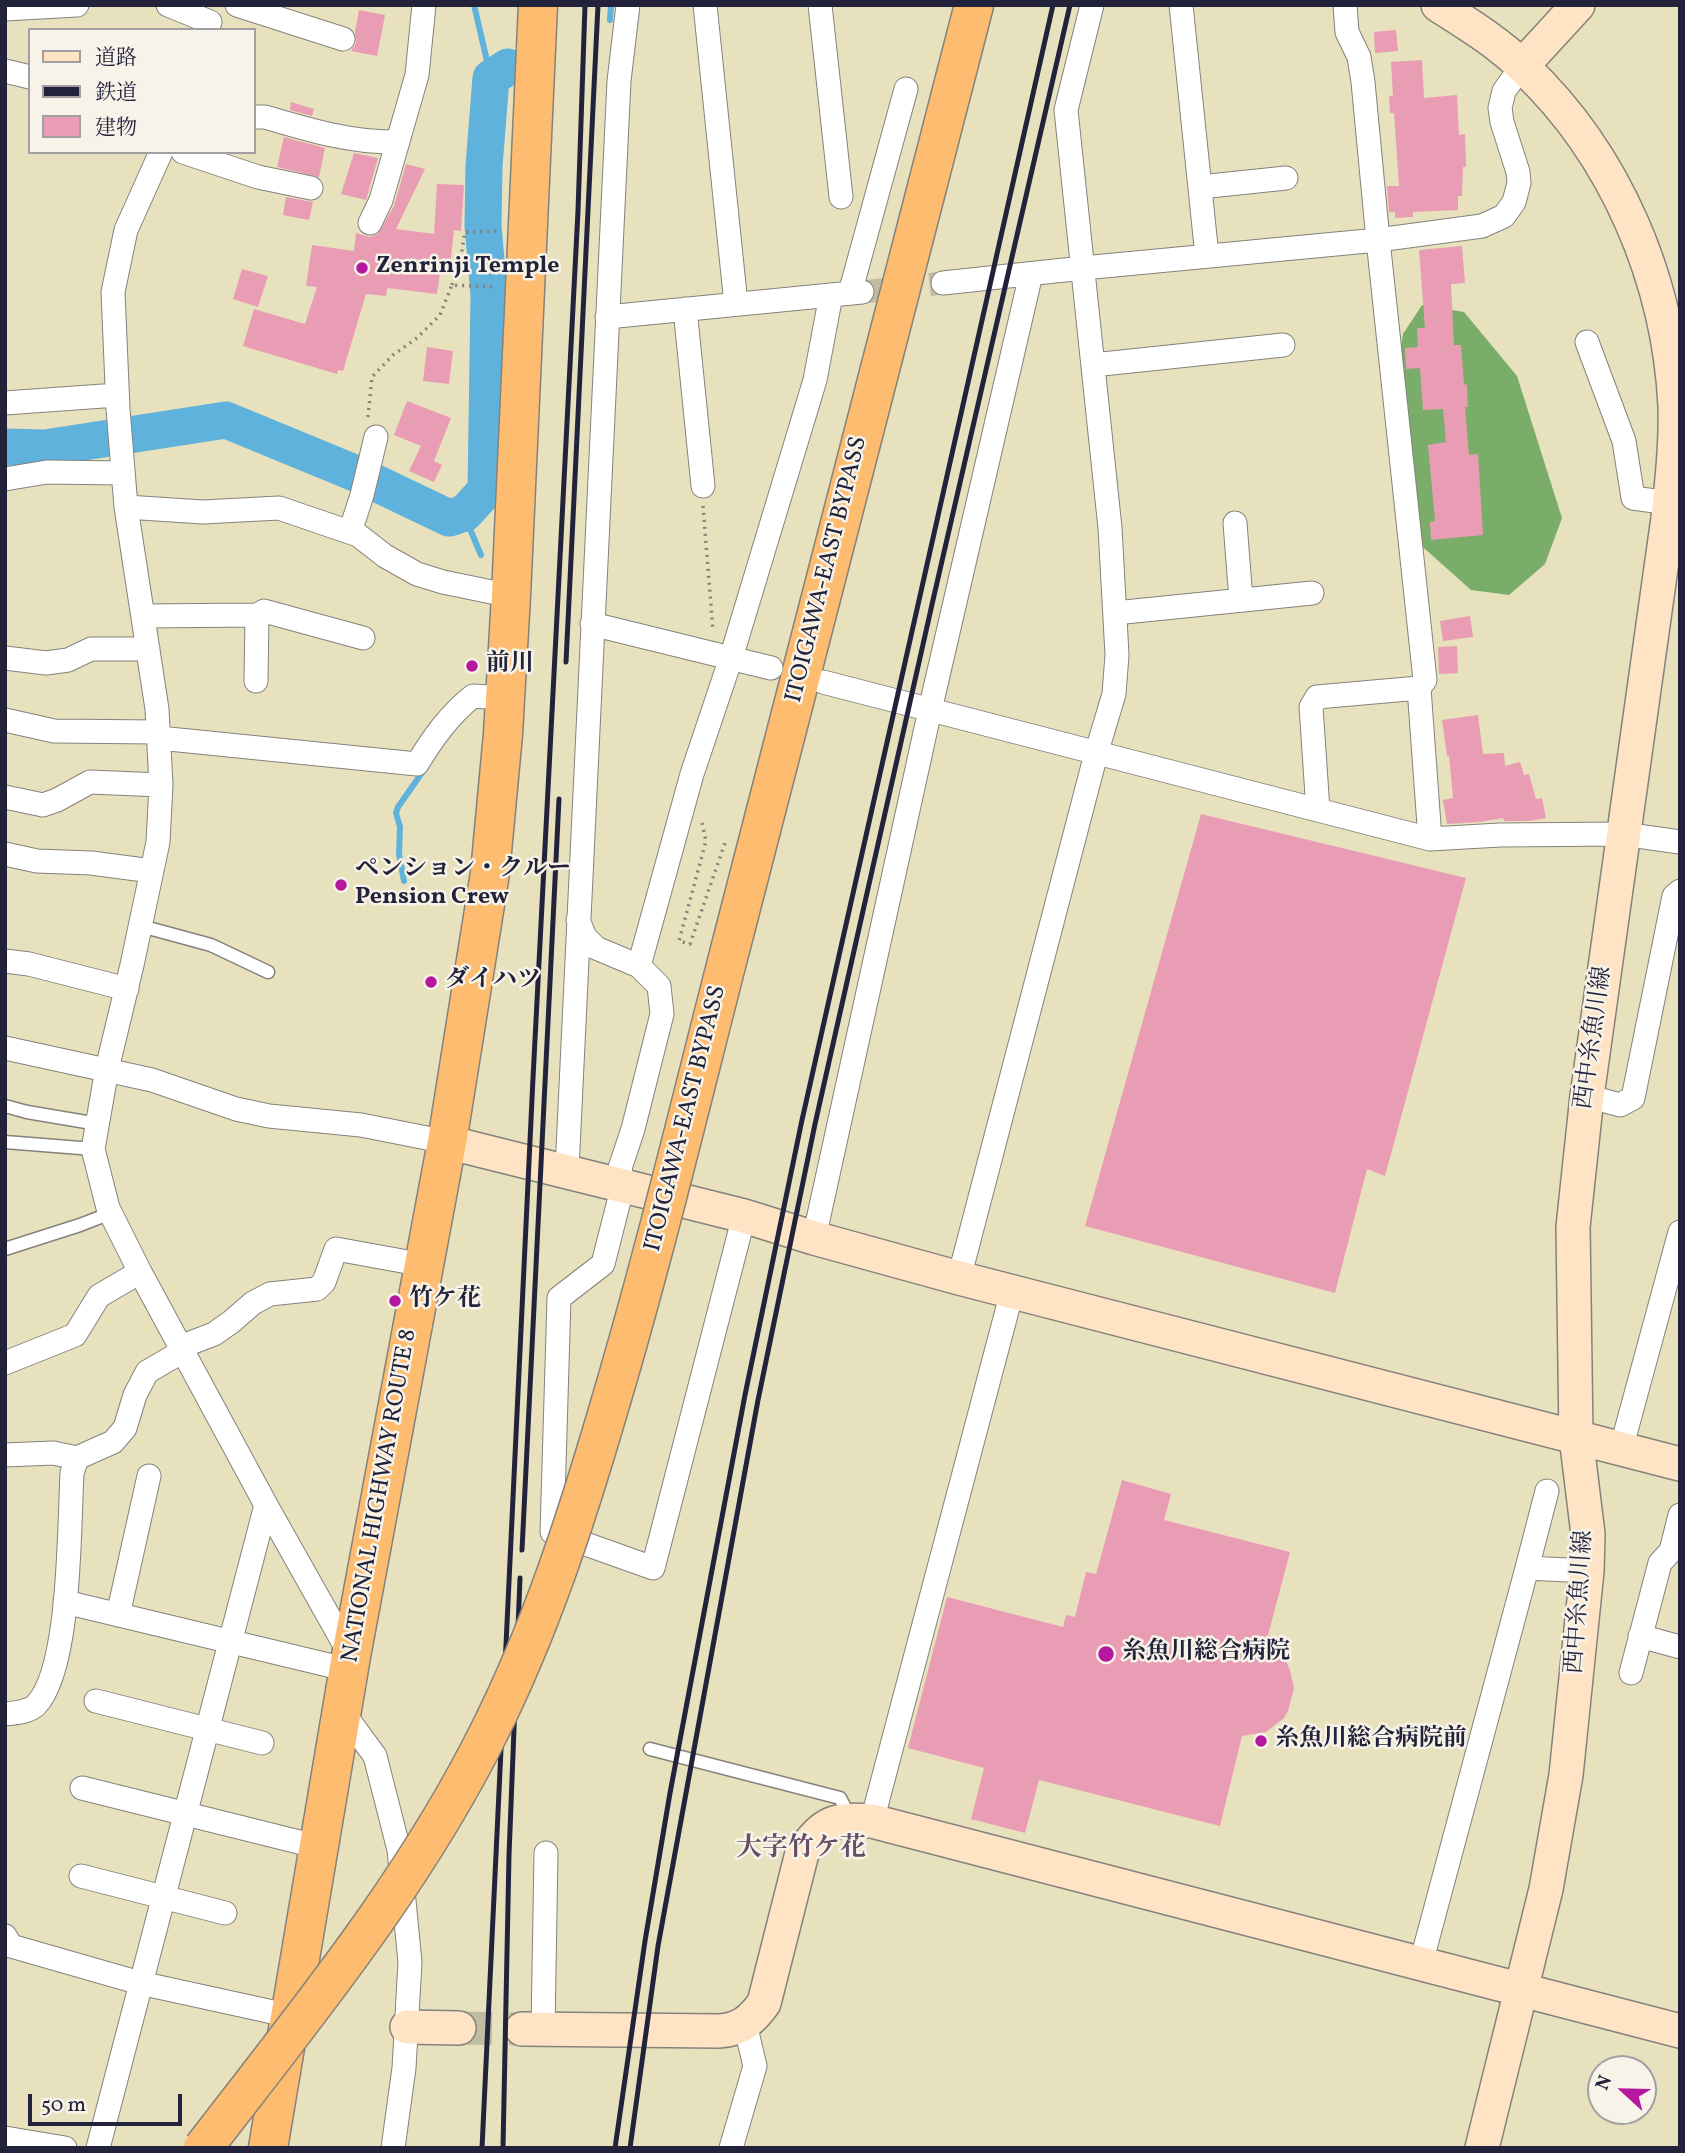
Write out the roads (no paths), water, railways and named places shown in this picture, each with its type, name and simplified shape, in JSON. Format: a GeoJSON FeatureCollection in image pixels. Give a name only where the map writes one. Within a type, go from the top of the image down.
{"type":"FeatureCollection","features":[{"type":"Feature","properties":{"kind":"highway","name":"NATIONAL HIGHWAY ROUTE 8"},"geometry":{"type":"LineString","coordinates":[[268,2148],[350,1663],[447,1142],[490,873],[511,596],[538,5]]}},
{"type":"Feature","properties":{"kind":"highway","name":"ITOIGAWA-EAST BYPASS"},"geometry":{"type":"LineString","coordinates":[[203,2148],[344,1966],[425,1846],[490,1732],[520,1667],[566,1547],[632,1332],[974,5]]}},
{"type":"Feature","properties":{"kind":"street"},"geometry":{"type":"LineString","coordinates":[[5,9],[77,5]]}},
{"type":"Feature","properties":{"kind":"street"},"geometry":{"type":"LineString","coordinates":[[168,5],[212,19]]}},
{"type":"Feature","properties":{"kind":"street"},"geometry":{"type":"LineString","coordinates":[[237,5],[342,39]]}},
{"type":"Feature","properties":{"kind":"street"},"geometry":{"type":"LineString","coordinates":[[370,223],[381,200],[417,75],[424,5]]}},
{"type":"Feature","properties":{"kind":"street"},"geometry":{"type":"LineString","coordinates":[[567,1170],[619,82],[628,5]]}},
{"type":"Feature","properties":{"kind":"street"},"geometry":{"type":"LineString","coordinates":[[705,5],[736,304]]}},
{"type":"Feature","properties":{"kind":"street"},"geometry":{"type":"LineString","coordinates":[[820,5],[841,197]]}},
{"type":"Feature","properties":{"kind":"street"},"geometry":{"type":"LineString","coordinates":[[959,1279],[1114,694],[1117,656],[1110,528],[1066,110],[1092,5]]}},
{"type":"Feature","properties":{"kind":"street"},"geometry":{"type":"LineString","coordinates":[[1181,5],[1208,256]]}},
{"type":"Feature","properties":{"kind":"street"},"geometry":{"type":"LineString","coordinates":[[1345,5],[1347,32],[1359,57],[1363,82],[1425,680],[1419,688],[1430,839]]}},
{"type":"Feature","properties":{"kind":"street","name":"西中糸魚川線"},"geometry":{"type":"LineString","coordinates":[[1438,5],[1478,30],[1545,89],[1589,145],[1615,187],[1637,233],[1653,282],[1665,328],[1675,407],[1670,503],[1587,1096],[1573,1227],[1576,1437],[1588,1534],[1587,1571],[1566,1774],[1546,1889],[1482,2148]]}},
{"type":"Feature","properties":{"kind":"street"},"geometry":{"type":"LineString","coordinates":[[943,283],[1378,240],[1482,226],[1504,216],[1514,202],[1519,183],[1502,122],[1500,108],[1504,92],[1522,66],[1578,5]]}},
{"type":"Feature","properties":{"kind":"street"},"geometry":{"type":"LineString","coordinates":[[5,71],[28,77]]}},
{"type":"Feature","properties":{"kind":"street"},"geometry":{"type":"LineString","coordinates":[[639,966],[723,656],[815,380],[848,293],[906,89]]}},
{"type":"Feature","properties":{"kind":"street"},"geometry":{"type":"LineString","coordinates":[[256,117],[265,117],[336,137],[398,142]]}},
{"type":"Feature","properties":{"kind":"street"},"geometry":{"type":"LineString","coordinates":[[160,154],[126,230],[113,292],[122,466],[157,709],[161,785],[158,842],[107,1069],[93,1149],[111,1213],[140,1272],[350,1663]]}},
{"type":"Feature","properties":{"kind":"street"},"geometry":{"type":"LineString","coordinates":[[189,154],[258,177],[311,188]]}},
{"type":"Feature","properties":{"kind":"street"},"geometry":{"type":"LineString","coordinates":[[1200,187],[1286,178]]}},
{"type":"Feature","properties":{"kind":"street"},"geometry":{"type":"LineString","coordinates":[[814,1238],[930,710],[1031,274]]}},
{"type":"Feature","properties":{"kind":"street"},"geometry":{"type":"LineString","coordinates":[[607,317],[848,293]]}},
{"type":"Feature","properties":{"kind":"street"},"geometry":{"type":"LineString","coordinates":[[685,309],[703,486]]}},
{"type":"Feature","properties":{"kind":"street"},"geometry":{"type":"LineString","coordinates":[[1587,342],[1624,441],[1633,498],[1670,503]]}},
{"type":"Feature","properties":{"kind":"street"},"geometry":{"type":"LineString","coordinates":[[1093,365],[1283,345]]}},
{"type":"Feature","properties":{"kind":"street"},"geometry":{"type":"LineString","coordinates":[[5,403],[117,402]]}},
{"type":"Feature","properties":{"kind":"street"},"geometry":{"type":"LineString","coordinates":[[350,532],[376,437]]}},
{"type":"Feature","properties":{"kind":"street"},"geometry":{"type":"LineString","coordinates":[[5,479],[47,472],[122,466]]}},
{"type":"Feature","properties":{"kind":"street"},"geometry":{"type":"LineString","coordinates":[[127,507],[203,512],[279,508],[358,535],[385,556],[417,574],[511,596]]}},
{"type":"Feature","properties":{"kind":"street"},"geometry":{"type":"LineString","coordinates":[[1235,523],[1241,600]]}},
{"type":"Feature","properties":{"kind":"street"},"geometry":{"type":"LineString","coordinates":[[1115,613],[1312,593]]}},
{"type":"Feature","properties":{"kind":"street"},"geometry":{"type":"LineString","coordinates":[[143,616],[257,615],[264,611],[363,638]]}},
{"type":"Feature","properties":{"kind":"street"},"geometry":{"type":"LineString","coordinates":[[257,615],[257,681]]}},
{"type":"Feature","properties":{"kind":"street"},"geometry":{"type":"LineString","coordinates":[[592,624],[771,668]]}},
{"type":"Feature","properties":{"kind":"street"},"geometry":{"type":"LineString","coordinates":[[5,659],[46,663],[68,660],[91,649],[148,649]]}},
{"type":"Feature","properties":{"kind":"street"},"geometry":{"type":"LineString","coordinates":[[823,682],[1430,839],[1500,835],[1623,834],[1680,842]]}},
{"type":"Feature","properties":{"kind":"street"},"geometry":{"type":"LineString","coordinates":[[1318,810],[1311,707],[1318,697],[1419,688]]}},
{"type":"Feature","properties":{"kind":"street"},"geometry":{"type":"LineString","coordinates":[[5,720],[54,731],[159,735],[417,764],[438,731],[473,696],[505,698]]}},
{"type":"Feature","properties":{"kind":"street"},"geometry":{"type":"LineString","coordinates":[[5,797],[43,805],[90,782],[161,785]]}},
{"type":"Feature","properties":{"kind":"street"},"geometry":{"type":"LineString","coordinates":[[5,854],[37,861],[91,863],[152,871]]}},
{"type":"Feature","properties":{"kind":"street"},"geometry":{"type":"LineString","coordinates":[[1587,1096],[1620,1105],[1633,1098],[1674,896],[1680,891]]}},
{"type":"Feature","properties":{"kind":"street"},"geometry":{"type":"LineString","coordinates":[[578,920],[585,937],[596,948],[639,966],[659,986],[662,1014],[633,1129],[620,1168],[623,1185],[603,1264],[559,1298],[552,1532],[653,1568],[744,1216]]}},
{"type":"Feature","properties":{"kind":"street"},"geometry":{"type":"LineString","coordinates":[[5,961],[29,964],[127,989]]}},
{"type":"Feature","properties":{"kind":"street"},"geometry":{"type":"LineString","coordinates":[[5,1048],[152,1080],[236,1109],[269,1116],[361,1125],[567,1170],[744,1216],[959,1279],[1680,1464]]}},
{"type":"Feature","properties":{"kind":"street"},"geometry":{"type":"LineString","coordinates":[[1621,1449],[1680,1232]]}},
{"type":"Feature","properties":{"kind":"street"},"geometry":{"type":"LineString","coordinates":[[5,1455],[54,1453],[77,1458],[113,1442],[125,1428],[135,1395],[147,1372],[181,1349],[214,1334],[253,1303],[270,1294],[317,1289],[324,1282],[336,1249],[424,1265]]}},
{"type":"Feature","properties":{"kind":"street"},"geometry":{"type":"LineString","coordinates":[[5,1363],[75,1335],[99,1296],[140,1272]]}},
{"type":"Feature","properties":{"kind":"street"},"geometry":{"type":"LineString","coordinates":[[862,1820],[1012,1292]]}},
{"type":"Feature","properties":{"kind":"street"},"geometry":{"type":"LineString","coordinates":[[5,1714],[34,1707],[46,1691],[55,1668],[65,1602],[72,1473],[77,1458]]}},
{"type":"Feature","properties":{"kind":"street"},"geometry":{"type":"LineString","coordinates":[[118,1615],[149,1476]]}},
{"type":"Feature","properties":{"kind":"street"},"geometry":{"type":"LineString","coordinates":[[1421,1963],[1547,1491]]}},
{"type":"Feature","properties":{"kind":"street"},"geometry":{"type":"LineString","coordinates":[[98,2148],[266,1505]]}},
{"type":"Feature","properties":{"kind":"street"},"geometry":{"type":"LineString","coordinates":[[1631,1674],[1660,1563],[1671,1551],[1680,1515]]}},
{"type":"Feature","properties":{"kind":"street"},"geometry":{"type":"LineString","coordinates":[[1527,1567],[1587,1571]]}},
{"type":"Feature","properties":{"kind":"street"},"geometry":{"type":"LineString","coordinates":[[65,1602],[229,1643],[350,1663]]}},
{"type":"Feature","properties":{"kind":"street"},"geometry":{"type":"LineString","coordinates":[[1640,1636],[1680,1647]]}},
{"type":"Feature","properties":{"kind":"street"},"geometry":{"type":"LineString","coordinates":[[96,1701],[262,1743]]}},
{"type":"Feature","properties":{"kind":"street"},"geometry":{"type":"LineString","coordinates":[[342,1711],[375,1756],[400,1850],[410,1962],[404,2068],[393,2148]]}},
{"type":"Feature","properties":{"kind":"street"},"geometry":{"type":"LineString","coordinates":[[82,1788],[319,1847]]}},
{"type":"Feature","properties":{"kind":"street"},"geometry":{"type":"LineString","coordinates":[[546,1853],[532,2028],[719,2031],[732,2030],[745,2024],[764,2003],[802,1853],[816,1833],[832,1823],[862,1820],[1680,2031]]}},
{"type":"Feature","properties":{"kind":"street"},"geometry":{"type":"LineString","coordinates":[[81,1875],[225,1913]]}},
{"type":"Feature","properties":{"kind":"street"},"geometry":{"type":"LineString","coordinates":[[5,1936],[11,1946],[140,1983],[291,2016]]}},
{"type":"Feature","properties":{"kind":"street"},"geometry":{"type":"LineString","coordinates":[[731,2148],[755,2066],[745,2024]]}},
{"type":"Feature","properties":{"kind":"street"},"geometry":{"type":"LineString","coordinates":[[407,2027],[459,2028]]}},
{"type":"Feature","properties":{"kind":"street"},"geometry":{"type":"LineString","coordinates":[[5,2138],[65,2148]]}},
{"type":"Feature","properties":{"kind":"lane"},"geometry":{"type":"LineString","coordinates":[[141,926],[211,946],[268,972]]}},
{"type":"Feature","properties":{"kind":"lane"},"geometry":{"type":"LineString","coordinates":[[5,1106],[98,1124]]}},
{"type":"Feature","properties":{"kind":"lane"},"geometry":{"type":"LineString","coordinates":[[5,1142],[93,1149]]}},
{"type":"Feature","properties":{"kind":"lane"},"geometry":{"type":"LineString","coordinates":[[5,1249],[111,1213]]}},
{"type":"Feature","properties":{"kind":"lane"},"geometry":{"type":"LineString","coordinates":[[650,1749],[840,1798],[862,1820]]}},
{"type":"Feature","properties":{"kind":"waterway"},"geometry":{"type":"LineString","coordinates":[[474,5],[491,78]]}},
{"type":"Feature","properties":{"kind":"waterway"},"geometry":{"type":"LineString","coordinates":[[610,20],[611,5]]}},
{"type":"Feature","properties":{"kind":"waterway","name":"前川"},"geometry":{"type":"LineString","coordinates":[[5,447],[45,448],[226,420],[357,474],[449,518],[465,513],[486,490],[489,295],[483,226],[484,166],[491,78],[508,67]]}},
{"type":"Feature","properties":{"kind":"waterway"},"geometry":{"type":"LineString","coordinates":[[458,515],[467,522],[481,555]]}},
{"type":"Feature","properties":{"kind":"waterway"},"geometry":{"type":"LineString","coordinates":[[404,881],[399,854],[400,827],[396,813],[426,767]]}},
{"type":"Feature","properties":{"kind":"tunnel"},"geometry":{"type":"LineString","coordinates":[[862,292],[943,283]]}},
{"type":"Feature","properties":{"kind":"tunnel"},"geometry":{"type":"LineString","coordinates":[[459,2028],[522,2029]]}},
{"type":"Feature","properties":{"kind":"railway"},"geometry":{"type":"LineString","coordinates":[[482,2148],[578,211],[585,5]]}},
{"type":"Feature","properties":{"kind":"railway"},"geometry":{"type":"LineString","coordinates":[[566,662],[598,5]]}},
{"type":"Feature","properties":{"kind":"railway"},"geometry":{"type":"LineString","coordinates":[[615,2148],[670,1793],[745,1395],[802,1120],[1053,5]]}},
{"type":"Feature","properties":{"kind":"railway"},"geometry":{"type":"LineString","coordinates":[[630,2148],[658,1946],[758,1400],[815,1124],[1070,5]]}},
{"type":"Feature","properties":{"kind":"railway"},"geometry":{"type":"LineString","coordinates":[[522,1550],[559,799]]}},
{"type":"Feature","properties":{"kind":"railway"},"geometry":{"type":"LineString","coordinates":[[503,2148],[509,1855],[520,1578]]}},
{"type":"Feature","properties":{"kind":"place","name":"Zenrinji Temple"},"geometry":{"type":"Point","coordinates":[362,268]}},
{"type":"Feature","properties":{"kind":"place","name":"前川"},"geometry":{"type":"Point","coordinates":[472,666]}},
{"type":"Feature","properties":{"kind":"place","name":"ペンション・クルー Pension Crew"},"geometry":{"type":"Point","coordinates":[341,885]}},
{"type":"Feature","properties":{"kind":"place","name":"ダイハツ"},"geometry":{"type":"Point","coordinates":[431,982]}},
{"type":"Feature","properties":{"kind":"place","name":"竹ケ花"},"geometry":{"type":"Point","coordinates":[395,1301]}},
{"type":"Feature","properties":{"kind":"place","name":"糸魚川総合病院"},"geometry":{"type":"Point","coordinates":[1106,1654]}},
{"type":"Feature","properties":{"kind":"place","name":"糸魚川総合病院前"},"geometry":{"type":"Point","coordinates":[1261,1741]}},
{"type":"Feature","properties":{"kind":"district","name":"大字竹ケ花"},"geometry":{"type":"Point","coordinates":[801,1850]}}]}
